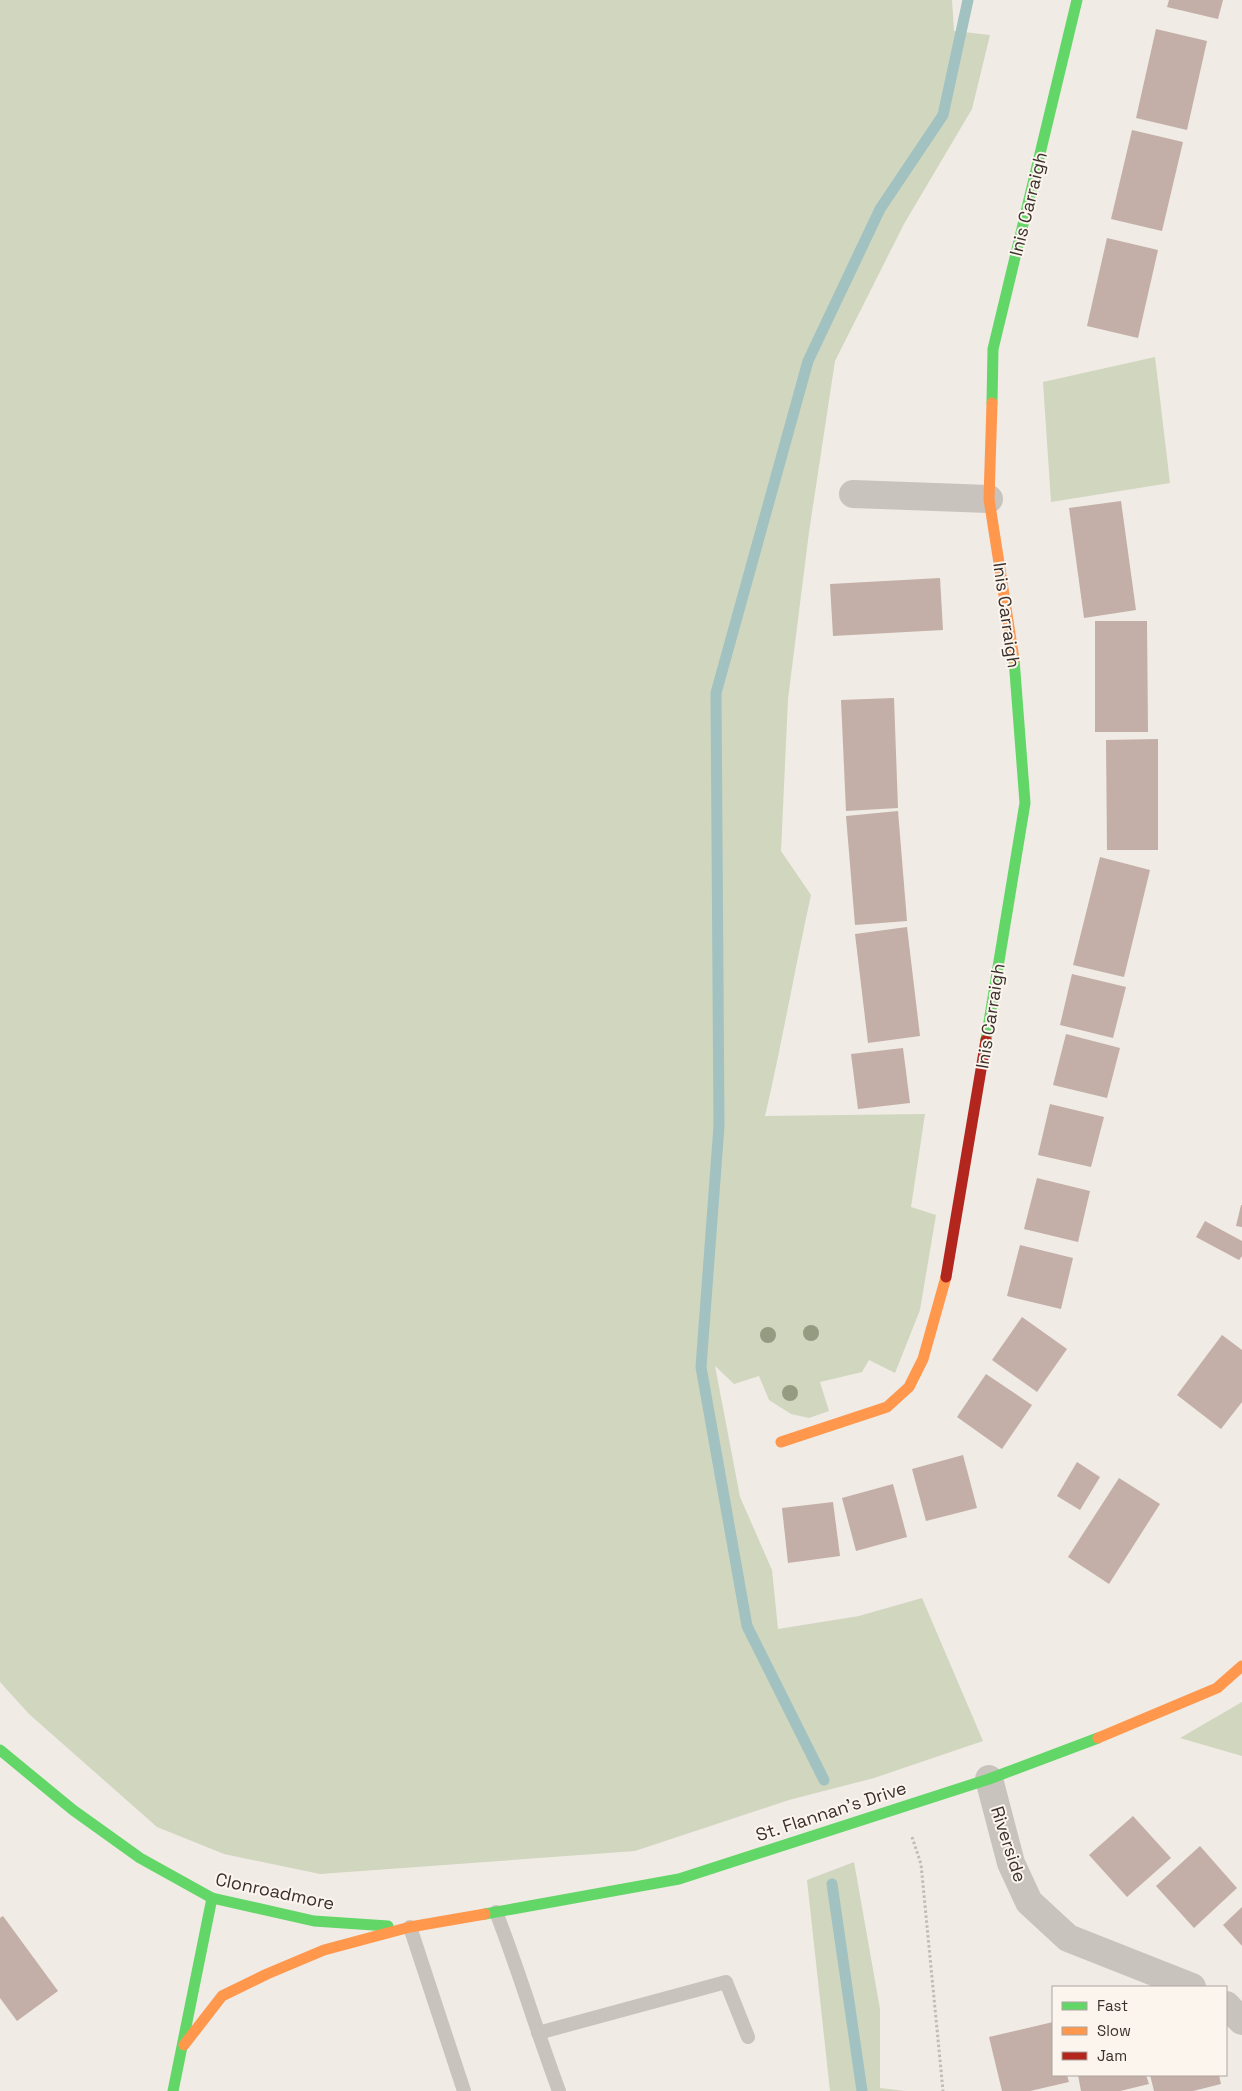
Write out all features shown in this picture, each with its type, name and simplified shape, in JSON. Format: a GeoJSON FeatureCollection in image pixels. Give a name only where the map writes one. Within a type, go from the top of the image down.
{"type":"FeatureCollection","features":[{"type":"Feature","properties":{"kind":"street","name":"Inis Carraigh"},"geometry":{"type":"LineString","coordinates":[[781,1442],[887,1408],[908,1387],[923,1359],[946,1279],[1025,803],[1013,642],[989,499],[993,349],[1077,0]]}},
{"type":"Feature","properties":{"kind":"street"},"geometry":{"type":"LineString","coordinates":[[853,494],[989,499]]}},
{"type":"Feature","properties":{"kind":"street","name":"St. Flannan's Drive"},"geometry":{"type":"LineString","coordinates":[[410,1927],[679,1879],[989,1779],[1131,1726],[1217,1688],[1242,1666]]}},
{"type":"Feature","properties":{"kind":"street","name":"Clonroadmore"},"geometry":{"type":"LineString","coordinates":[[0,1750],[73,1810],[140,1858],[212,1898],[314,1920],[410,1927]]}},
{"type":"Feature","properties":{"kind":"street","name":"Riverside"},"geometry":{"type":"LineString","coordinates":[[989,1779],[1011,1863],[1029,1902],[1068,1938],[1189,1986]]}},
{"type":"Feature","properties":{"kind":"street"},"geometry":{"type":"LineString","coordinates":[[173,2091],[184,2045],[212,1898]]}},
{"type":"Feature","properties":{"kind":"street"},"geometry":{"type":"LineString","coordinates":[[184,2045],[222,1996],[267,1974],[324,1950],[410,1927]]}},
{"type":"Feature","properties":{"kind":"street"},"geometry":{"type":"LineString","coordinates":[[1227,2006],[1242,2021]]}},
{"type":"Feature","properties":{"kind":"lane"},"geometry":{"type":"LineString","coordinates":[[496,1912],[517,1965],[538,2033],[559,2091]]}},
{"type":"Feature","properties":{"kind":"lane"},"geometry":{"type":"LineString","coordinates":[[410,1927],[464,2091]]}},
{"type":"Feature","properties":{"kind":"lane"},"geometry":{"type":"LineString","coordinates":[[538,2033],[726,1982],[748,2037]]}},
{"type":"Feature","properties":{"kind":"path"},"geometry":{"type":"LineString","coordinates":[[902,1807],[921,1864],[943,2091]]}},
{"type":"Feature","properties":{"kind":"green space"},"geometry":{"type":"Polygon","coordinates":[[[0,0],[952,0],[954,31],[990,35],[972,109],[904,224],[835,361],[809,532],[788,699],[781,851],[811,895],[765,1116],[925,1114],[911,1207],[936,1215],[920,1310],[895,1373],[869,1360],[862,1372],[820,1382],[829,1411],[809,1418],[791,1414],[769,1400],[759,1376],[734,1384],[715,1366],[740,1497],[772,1570],[778,1629],[859,1616],[922,1598],[983,1741],[874,1778],[789,1800],[635,1851],[320,1874],[224,1854],[157,1827],[29,1714],[0,1682],[0,0]]]}},
{"type":"Feature","properties":{"kind":"green space"},"geometry":{"type":"Polygon","coordinates":[[[1155,357],[1170,483],[1051,502],[1043,382],[1155,357]]]}},
{"type":"Feature","properties":{"kind":"green space"},"geometry":{"type":"Polygon","coordinates":[[[1242,1702],[1242,1756],[1180,1738],[1242,1702]]]}},
{"type":"Feature","properties":{"kind":"green space"},"geometry":{"type":"Polygon","coordinates":[[[854,1862],[880,2009],[880,2088],[905,2091],[830,2091],[807,1880],[854,1862]]]}},
{"type":"Feature","properties":{"kind":"building"},"geometry":{"type":"Polygon","coordinates":[[[1169,0],[1223,0],[1218,19],[1167,7],[1169,0]]]}},
{"type":"Feature","properties":{"kind":"building"},"geometry":{"type":"Polygon","coordinates":[[[1156,29],[1207,41],[1187,130],[1136,118],[1156,29]]]}},
{"type":"Feature","properties":{"kind":"building"},"geometry":{"type":"Polygon","coordinates":[[[1132,130],[1183,142],[1162,231],[1111,219],[1132,130]]]}},
{"type":"Feature","properties":{"kind":"building"},"geometry":{"type":"Polygon","coordinates":[[[1107,238],[1158,250],[1138,338],[1087,326],[1107,238]]]}},
{"type":"Feature","properties":{"kind":"building"},"geometry":{"type":"Polygon","coordinates":[[[1121,501],[1136,610],[1084,618],[1069,508],[1121,501]]]}},
{"type":"Feature","properties":{"kind":"building"},"geometry":{"type":"Polygon","coordinates":[[[940,578],[943,630],[833,636],[830,584],[940,578]]]}},
{"type":"Feature","properties":{"kind":"building"},"geometry":{"type":"Polygon","coordinates":[[[1095,621],[1147,621],[1148,732],[1095,732],[1095,621]]]}},
{"type":"Feature","properties":{"kind":"building"},"geometry":{"type":"Polygon","coordinates":[[[894,698],[898,808],[846,811],[841,700],[894,698]]]}},
{"type":"Feature","properties":{"kind":"building"},"geometry":{"type":"Polygon","coordinates":[[[1158,739],[1158,850],[1107,850],[1106,740],[1158,739]]]}},
{"type":"Feature","properties":{"kind":"building"},"geometry":{"type":"Polygon","coordinates":[[[898,811],[907,921],[855,925],[846,816],[898,811]]]}},
{"type":"Feature","properties":{"kind":"building"},"geometry":{"type":"Polygon","coordinates":[[[1100,857],[1150,870],[1124,977],[1073,965],[1100,857]]]}},
{"type":"Feature","properties":{"kind":"building"},"geometry":{"type":"Polygon","coordinates":[[[907,927],[920,1036],[868,1043],[855,934],[907,927]]]}},
{"type":"Feature","properties":{"kind":"building"},"geometry":{"type":"Polygon","coordinates":[[[1072,974],[1126,987],[1113,1038],[1060,1025],[1072,974]]]}},
{"type":"Feature","properties":{"kind":"building"},"geometry":{"type":"Polygon","coordinates":[[[1066,1034],[1120,1048],[1107,1098],[1053,1085],[1066,1034]]]}},
{"type":"Feature","properties":{"kind":"building"},"geometry":{"type":"Polygon","coordinates":[[[903,1048],[910,1103],[858,1109],[851,1054],[903,1048]]]}},
{"type":"Feature","properties":{"kind":"building"},"geometry":{"type":"Polygon","coordinates":[[[1050,1104],[1104,1117],[1091,1167],[1038,1155],[1050,1104]]]}},
{"type":"Feature","properties":{"kind":"building"},"geometry":{"type":"Polygon","coordinates":[[[1037,1178],[1090,1191],[1078,1242],[1024,1229],[1037,1178]]]}},
{"type":"Feature","properties":{"kind":"building"},"geometry":{"type":"Polygon","coordinates":[[[1242,1205],[1242,1227],[1236,1226],[1242,1205]]]}},
{"type":"Feature","properties":{"kind":"building"},"geometry":{"type":"Polygon","coordinates":[[[1205,1221],[1242,1241],[1242,1256],[1239,1260],[1196,1237],[1205,1221]]]}},
{"type":"Feature","properties":{"kind":"building"},"geometry":{"type":"Polygon","coordinates":[[[1020,1245],[1073,1258],[1061,1309],[1007,1296],[1020,1245]]]}},
{"type":"Feature","properties":{"kind":"building"},"geometry":{"type":"Polygon","coordinates":[[[1022,1317],[1067,1349],[1037,1392],[992,1360],[1022,1317]]]}},
{"type":"Feature","properties":{"kind":"building"},"geometry":{"type":"Polygon","coordinates":[[[1222,1335],[1242,1350],[1242,1402],[1221,1429],[1177,1395],[1222,1335]]]}},
{"type":"Feature","properties":{"kind":"building"},"geometry":{"type":"Polygon","coordinates":[[[986,1374],[1032,1405],[1002,1449],[957,1417],[986,1374]]]}},
{"type":"Feature","properties":{"kind":"building"},"geometry":{"type":"Polygon","coordinates":[[[963,1455],[977,1508],[926,1521],[912,1469],[963,1455]]]}},
{"type":"Feature","properties":{"kind":"building"},"geometry":{"type":"Polygon","coordinates":[[[1077,1462],[1100,1477],[1080,1510],[1057,1496],[1077,1462]]]}},
{"type":"Feature","properties":{"kind":"building"},"geometry":{"type":"Polygon","coordinates":[[[1119,1478],[1160,1504],[1109,1584],[1068,1557],[1119,1478]]]}},
{"type":"Feature","properties":{"kind":"building"},"geometry":{"type":"Polygon","coordinates":[[[893,1484],[907,1537],[856,1551],[842,1498],[893,1484]]]}},
{"type":"Feature","properties":{"kind":"building"},"geometry":{"type":"Polygon","coordinates":[[[833,1502],[840,1556],[788,1563],[782,1508],[833,1502]]]}},
{"type":"Feature","properties":{"kind":"building"},"geometry":{"type":"Polygon","coordinates":[[[1133,1816],[1171,1858],[1127,1897],[1089,1855],[1133,1816]]]}},
{"type":"Feature","properties":{"kind":"building"},"geometry":{"type":"Polygon","coordinates":[[[1200,1846],[1237,1888],[1194,1928],[1156,1886],[1200,1846]]]}},
{"type":"Feature","properties":{"kind":"building"},"geometry":{"type":"Polygon","coordinates":[[[1242,1907],[1242,1946],[1223,1925],[1242,1907]]]}},
{"type":"Feature","properties":{"kind":"building"},"geometry":{"type":"Polygon","coordinates":[[[3,1916],[58,1991],[17,2021],[0,1998],[0,1918],[3,1916]]]}},
{"type":"Feature","properties":{"kind":"building"},"geometry":{"type":"Polygon","coordinates":[[[1052,2022],[1052,2076],[1067,2076],[1069,2082],[1030,2091],[1002,2091],[989,2037],[1052,2022]]]}},
{"type":"Feature","properties":{"kind":"building"},"geometry":{"type":"Polygon","coordinates":[[[1078,2076],[1146,2076],[1149,2084],[1120,2091],[1081,2091],[1078,2076]]]}},
{"type":"Feature","properties":{"kind":"building"},"geometry":{"type":"Polygon","coordinates":[[[1150,2076],[1219,2076],[1221,2084],[1193,2091],[1154,2091],[1150,2076]]]}},
{"type":"Feature","properties":{"kind":"waterway"},"geometry":{"type":"LineString","coordinates":[[824,1780],[747,1626],[701,1367],[719,1126],[716,693],[808,361],[880,209],[943,115],[968,0]]}},
{"type":"Feature","properties":{"kind":"waterway"},"geometry":{"type":"LineString","coordinates":[[832,1884],[862,2091]]}},
{"type":"Feature","properties":{"kind":"traffic: fast"},"geometry":{"type":"LineString","coordinates":[[992,403],[993,349],[1077,0]]}},
{"type":"Feature","properties":{"kind":"traffic: fast"},"geometry":{"type":"LineString","coordinates":[[986,1040],[1025,803],[1014,659]]}},
{"type":"Feature","properties":{"kind":"traffic: fast"},"geometry":{"type":"LineString","coordinates":[[485,1914],[679,1879],[989,1779],[1098,1738]]}},
{"type":"Feature","properties":{"kind":"traffic: fast"},"geometry":{"type":"LineString","coordinates":[[0,1750],[73,1810],[140,1858],[212,1898],[314,1921],[388,1926]]}},
{"type":"Feature","properties":{"kind":"traffic: fast"},"geometry":{"type":"LineString","coordinates":[[173,2091],[212,1898]]}},
{"type":"Feature","properties":{"kind":"traffic: slow"},"geometry":{"type":"LineString","coordinates":[[992,403],[989,499],[1014,659]]}},
{"type":"Feature","properties":{"kind":"traffic: slow"},"geometry":{"type":"LineString","coordinates":[[781,1442],[887,1407],[909,1387],[923,1359],[946,1277]]}},
{"type":"Feature","properties":{"kind":"traffic: slow"},"geometry":{"type":"LineString","coordinates":[[1098,1738],[1217,1688],[1242,1666]]}},
{"type":"Feature","properties":{"kind":"traffic: slow"},"geometry":{"type":"LineString","coordinates":[[184,2045],[222,1996],[267,1974],[324,1950],[410,1927],[485,1914]]}},
{"type":"Feature","properties":{"kind":"traffic: jam"},"geometry":{"type":"LineString","coordinates":[[946,1277],[986,1040]]}}]}
